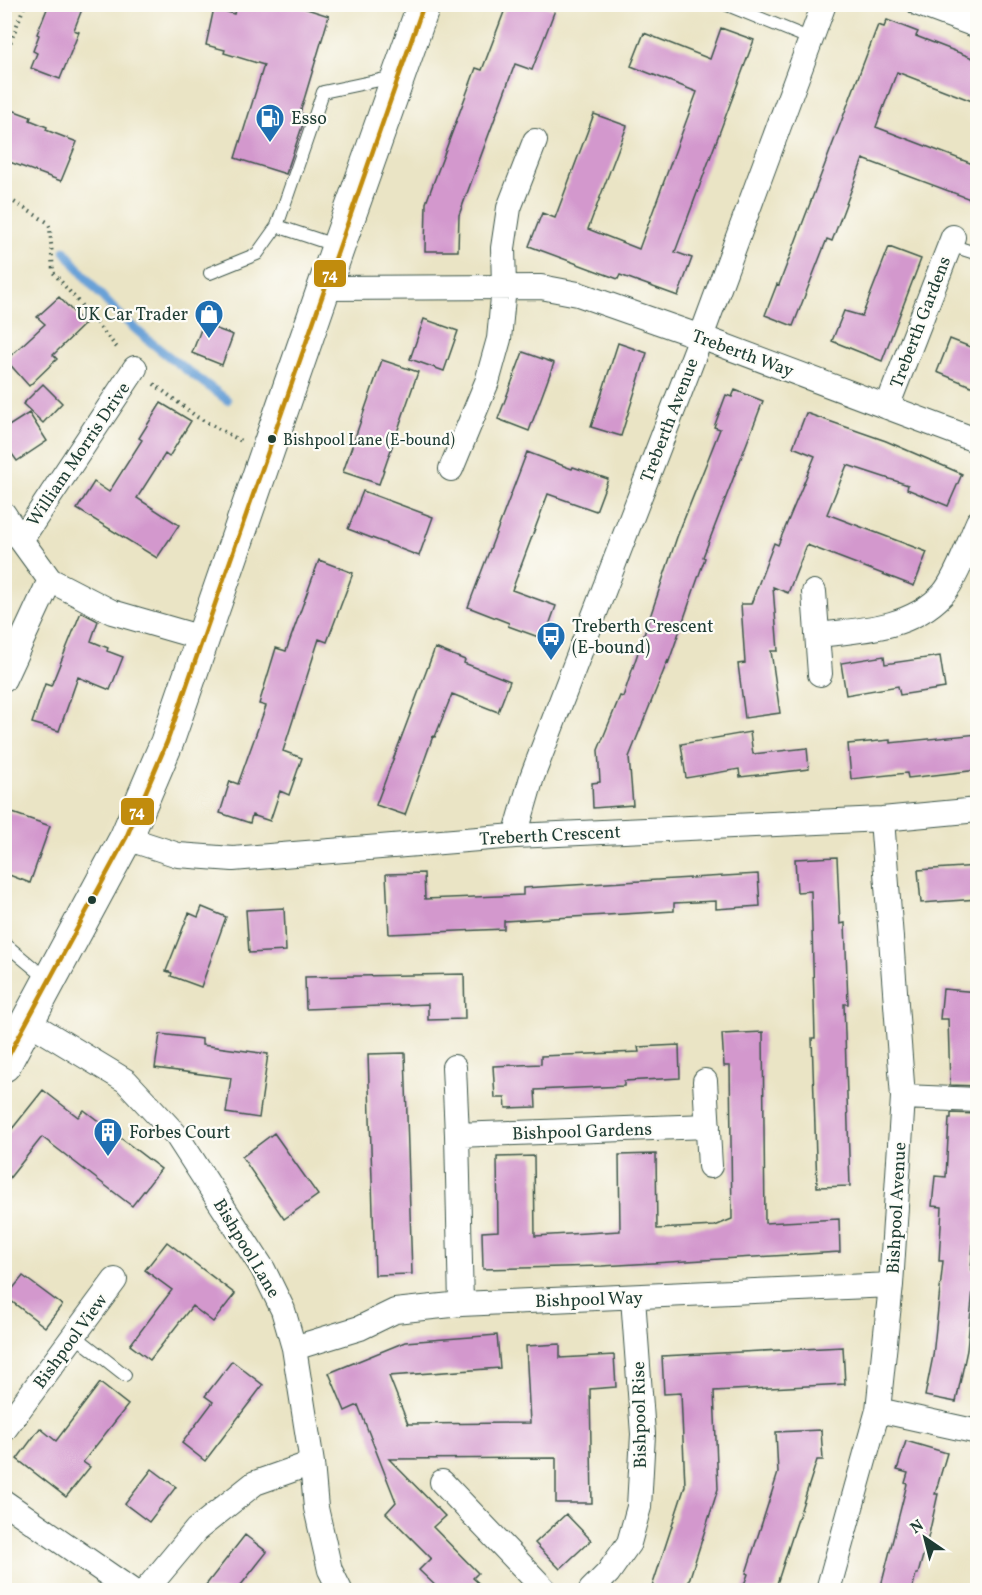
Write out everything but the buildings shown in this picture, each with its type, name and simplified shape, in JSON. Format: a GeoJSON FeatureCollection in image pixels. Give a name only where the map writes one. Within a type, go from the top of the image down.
{"type":"FeatureCollection","features":[{"type":"Feature","properties":{"kind":"main road"},"geometry":{"type":"LineString","coordinates":[[4,1065],[126,838],[167,742],[424,4]]}},
{"type":"Feature","properties":{"kind":"street","name":"Treberth Avenue"},"geometry":{"type":"LineString","coordinates":[[515,836],[532,777],[701,337],[824,4]]}},
{"type":"Feature","properties":{"kind":"street"},"geometry":{"type":"LineString","coordinates":[[919,4],[978,26]]}},
{"type":"Feature","properties":{"kind":"street"},"geometry":{"type":"LineString","coordinates":[[451,469],[487,382],[499,339],[504,286],[502,248],[509,208],[535,141]]}},
{"type":"Feature","properties":{"kind":"street","name":"Treberth Gardens"},"geometry":{"type":"LineString","coordinates":[[887,407],[952,241]]}},
{"type":"Feature","properties":{"kind":"street","name":"Treberth Way"},"geometry":{"type":"LineString","coordinates":[[324,288],[504,286],[541,287],[578,294],[701,337],[978,441]]}},
{"type":"Feature","properties":{"kind":"street","name":"William Morris Drive"},"geometry":{"type":"LineString","coordinates":[[21,540],[135,368]]}},
{"type":"Feature","properties":{"kind":"street","name":"William Morris Drive"},"geometry":{"type":"LineString","coordinates":[[4,514],[50,580],[112,612],[202,638]]}},
{"type":"Feature","properties":{"kind":"street"},"geometry":{"type":"LineString","coordinates":[[817,635],[874,629],[915,616],[944,593],[962,560],[978,522]]}},
{"type":"Feature","properties":{"kind":"street"},"geometry":{"type":"LineString","coordinates":[[4,679],[50,580]]}},
{"type":"Feature","properties":{"kind":"street"},"geometry":{"type":"LineString","coordinates":[[813,592],[820,674]]}},
{"type":"Feature","properties":{"kind":"street","name":"Treberth Crescent"},"geometry":{"type":"LineString","coordinates":[[126,838],[178,855],[233,860],[515,836],[882,819],[978,810]]}},
{"type":"Feature","properties":{"kind":"street","name":"Bishpool Avenue"},"geometry":{"type":"LineString","coordinates":[[828,1590],[878,1410],[891,1285],[903,1097],[882,819]]}},
{"type":"Feature","properties":{"kind":"street","name":"Bishpool Lane"},"geometry":{"type":"LineString","coordinates":[[27,1022],[126,1081],[177,1136],[263,1269],[283,1310],[294,1348],[312,1463],[316,1508],[330,1570],[340,1590]]}},
{"type":"Feature","properties":{"kind":"street"},"geometry":{"type":"LineString","coordinates":[[454,1067],[461,1304]]}},
{"type":"Feature","properties":{"kind":"street"},"geometry":{"type":"LineString","coordinates":[[705,1081],[710,1166]]}},
{"type":"Feature","properties":{"kind":"street"},"geometry":{"type":"LineString","coordinates":[[903,1097],[978,1100]]}},
{"type":"Feature","properties":{"kind":"street","name":"Bishpool Gardens"},"geometry":{"type":"LineString","coordinates":[[457,1135],[708,1126]]}},
{"type":"Feature","properties":{"kind":"street","name":"Bishpool View"},"geometry":{"type":"LineString","coordinates":[[4,1430],[115,1280]]}},
{"type":"Feature","properties":{"kind":"street","name":"Bishpool Way"},"geometry":{"type":"LineString","coordinates":[[294,1348],[360,1328],[395,1311],[461,1304],[891,1285]]}},
{"type":"Feature","properties":{"kind":"street","name":"Bishpool Rise"},"geometry":{"type":"LineString","coordinates":[[591,1590],[608,1573],[629,1543],[639,1507],[643,1434],[633,1298]]}},
{"type":"Feature","properties":{"kind":"street"},"geometry":{"type":"LineString","coordinates":[[878,1410],[978,1432]]}},
{"type":"Feature","properties":{"kind":"street"},"geometry":{"type":"LineString","coordinates":[[146,1590],[196,1530],[255,1483],[312,1463]]}},
{"type":"Feature","properties":{"kind":"street"},"geometry":{"type":"LineString","coordinates":[[442,1482],[545,1590]]}},
{"type":"Feature","properties":{"kind":"street"},"geometry":{"type":"LineString","coordinates":[[4,1502],[131,1590]]}},
{"type":"Feature","properties":{"kind":"lane"},"geometry":{"type":"LineString","coordinates":[[725,4],[812,39]]}},
{"type":"Feature","properties":{"kind":"lane"},"geometry":{"type":"LineString","coordinates":[[210,273],[257,254],[277,226],[323,92],[399,75]]}},
{"type":"Feature","properties":{"kind":"lane"},"geometry":{"type":"LineString","coordinates":[[277,226],[338,247]]}},
{"type":"Feature","properties":{"kind":"lane"},"geometry":{"type":"LineString","coordinates":[[952,241],[978,254]]}},
{"type":"Feature","properties":{"kind":"lane"},"geometry":{"type":"LineString","coordinates":[[4,943],[50,982]]}},
{"type":"Feature","properties":{"kind":"lane"},"geometry":{"type":"LineString","coordinates":[[74,1335],[125,1374]]}},
{"type":"Feature","properties":{"kind":"path"},"geometry":{"type":"LineString","coordinates":[[4,59],[25,4]]}},
{"type":"Feature","properties":{"kind":"path"},"geometry":{"type":"LineString","coordinates":[[4,195],[47,222],[50,228],[53,272],[135,368],[170,398],[197,417],[266,455]]}},
{"type":"Feature","properties":{"kind":"waterway"},"geometry":{"type":"LineString","coordinates":[[65,251],[98,292],[132,326],[227,400]]}},
{"type":"Feature","properties":{"kind":"transit line","name":"74"},"geometry":{"type":"LineString","coordinates":[[4,1064],[126,838],[167,742],[424,4]]}},
{"type":"Feature","properties":{"kind":"place","name":"Esso"},"geometry":{"type":"Point","coordinates":[270,144]}},
{"type":"Feature","properties":{"kind":"place","name":"UK Car Trader"},"geometry":{"type":"Point","coordinates":[209,340]}},
{"type":"Feature","properties":{"kind":"place","name":"Bishpool Lane (E-bound)"},"geometry":{"type":"Point","coordinates":[272,439]}},
{"type":"Feature","properties":{"kind":"place","name":"Treberth Crescent (E-bound)"},"geometry":{"type":"Point","coordinates":[551,662]}},
{"type":"Feature","properties":{"kind":"place","name":"Forbes Court"},"geometry":{"type":"Point","coordinates":[108,1158]}}]}
